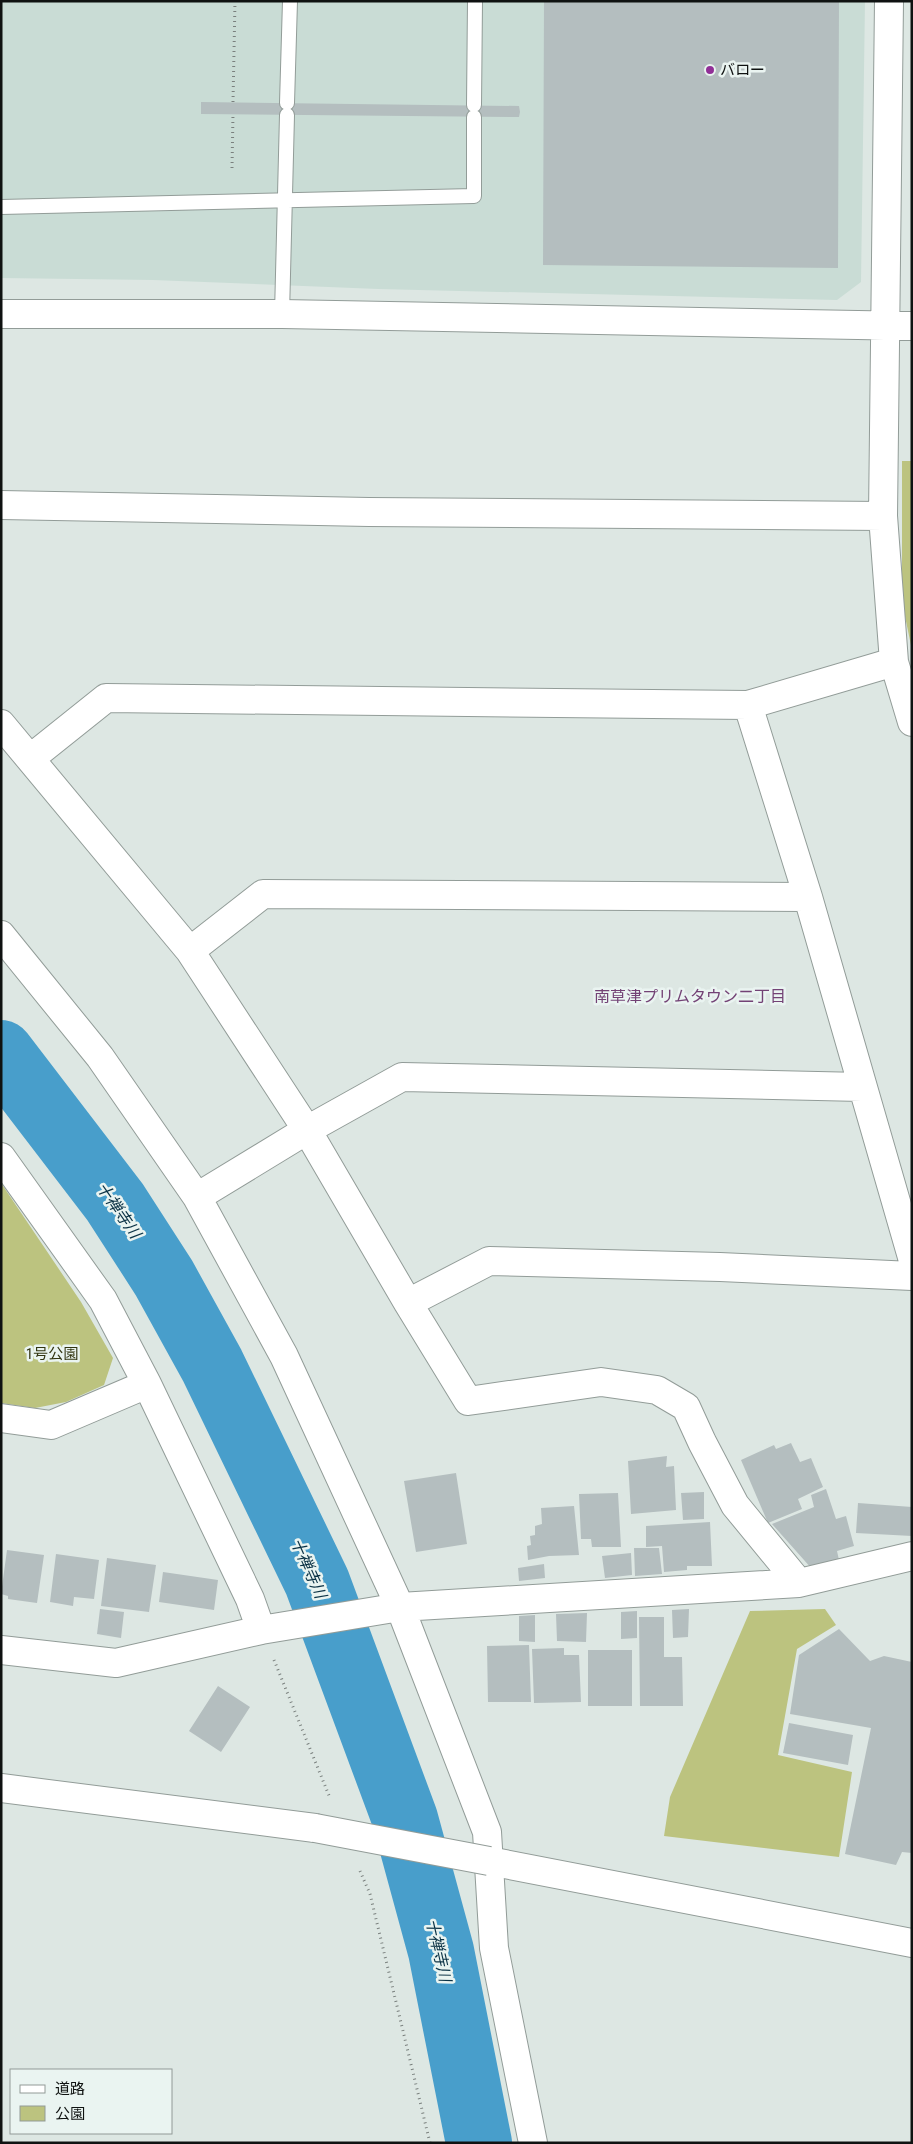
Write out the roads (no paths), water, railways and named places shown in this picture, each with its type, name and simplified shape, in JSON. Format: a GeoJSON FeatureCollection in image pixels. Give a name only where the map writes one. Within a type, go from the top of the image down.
{"type":"FeatureCollection","features":[{"type":"Feature","properties":{"kind":"street"},"geometry":{"type":"LineString","coordinates":[[889,1],[899,326],[883,516],[894,662],[912,722]]}},
{"type":"Feature","properties":{"kind":"street"},"geometry":{"type":"LineString","coordinates":[[1,314],[282,314],[899,326]]}},
{"type":"Feature","properties":{"kind":"street"},"geometry":{"type":"LineString","coordinates":[[1,505],[369,512],[883,516]]}},
{"type":"Feature","properties":{"kind":"street"},"geometry":{"type":"LineString","coordinates":[[31,758],[106,698],[748,705],[894,662]]}},
{"type":"Feature","properties":{"kind":"street"},"geometry":{"type":"LineString","coordinates":[[748,705],[808,897],[912,1257]]}},
{"type":"Feature","properties":{"kind":"street"},"geometry":{"type":"LineString","coordinates":[[1,724],[190,951],[307,1130],[408,1303],[468,1401],[601,1382],[657,1390],[686,1407],[735,1505],[799,1583]]}},
{"type":"Feature","properties":{"kind":"street"},"geometry":{"type":"LineString","coordinates":[[190,951],[263,894],[808,897]]}},
{"type":"Feature","properties":{"kind":"street"},"geometry":{"type":"LineString","coordinates":[[1,935],[100,1057],[197,1197],[284,1356],[400,1607],[487,1832],[494,1948],[533,2143]]}},
{"type":"Feature","properties":{"kind":"street"},"geometry":{"type":"LineString","coordinates":[[197,1197],[307,1130],[402,1076],[862,1087]]}},
{"type":"Feature","properties":{"kind":"street"},"geometry":{"type":"LineString","coordinates":[[1,1157],[103,1300],[147,1384],[250,1599],[261,1630]]}},
{"type":"Feature","properties":{"kind":"street"},"geometry":{"type":"LineString","coordinates":[[408,1303],[489,1261],[720,1267],[912,1276]]}},
{"type":"Feature","properties":{"kind":"street"},"geometry":{"type":"LineString","coordinates":[[1,1418],[51,1425],[147,1384]]}},
{"type":"Feature","properties":{"kind":"street"},"geometry":{"type":"LineString","coordinates":[[1,1650],[116,1663],[261,1630],[400,1607],[799,1583],[912,1556]]}},
{"type":"Feature","properties":{"kind":"street"},"geometry":{"type":"LineString","coordinates":[[1,1788],[315,1828],[912,1943]]}},
{"type":"Feature","properties":{"kind":"lane"},"geometry":{"type":"LineString","coordinates":[[282,314],[290,1]]}},
{"type":"Feature","properties":{"kind":"lane"},"geometry":{"type":"LineString","coordinates":[[1,207],[474,196],[475,1]]}},
{"type":"Feature","properties":{"kind":"waterway","name":"十禅寺川"},"geometry":{"type":"LineString","coordinates":[[1,1053],[115,1202],[164,1278],[212,1365],[317,1582],[405,1819],[441,1951],[479,2143]]}},
{"type":"Feature","properties":{"kind":"place","name":"バロー"},"geometry":{"type":"Point","coordinates":[710,70]}},
{"type":"Feature","properties":{"kind":"district","name":"南草津プリムタウン二丁目"},"geometry":{"type":"Point","coordinates":[690,996]}},
{"type":"Feature","properties":{"kind":"park label","name":"1号公園"},"geometry":{"type":"Point","coordinates":[52,1354]}}]}
